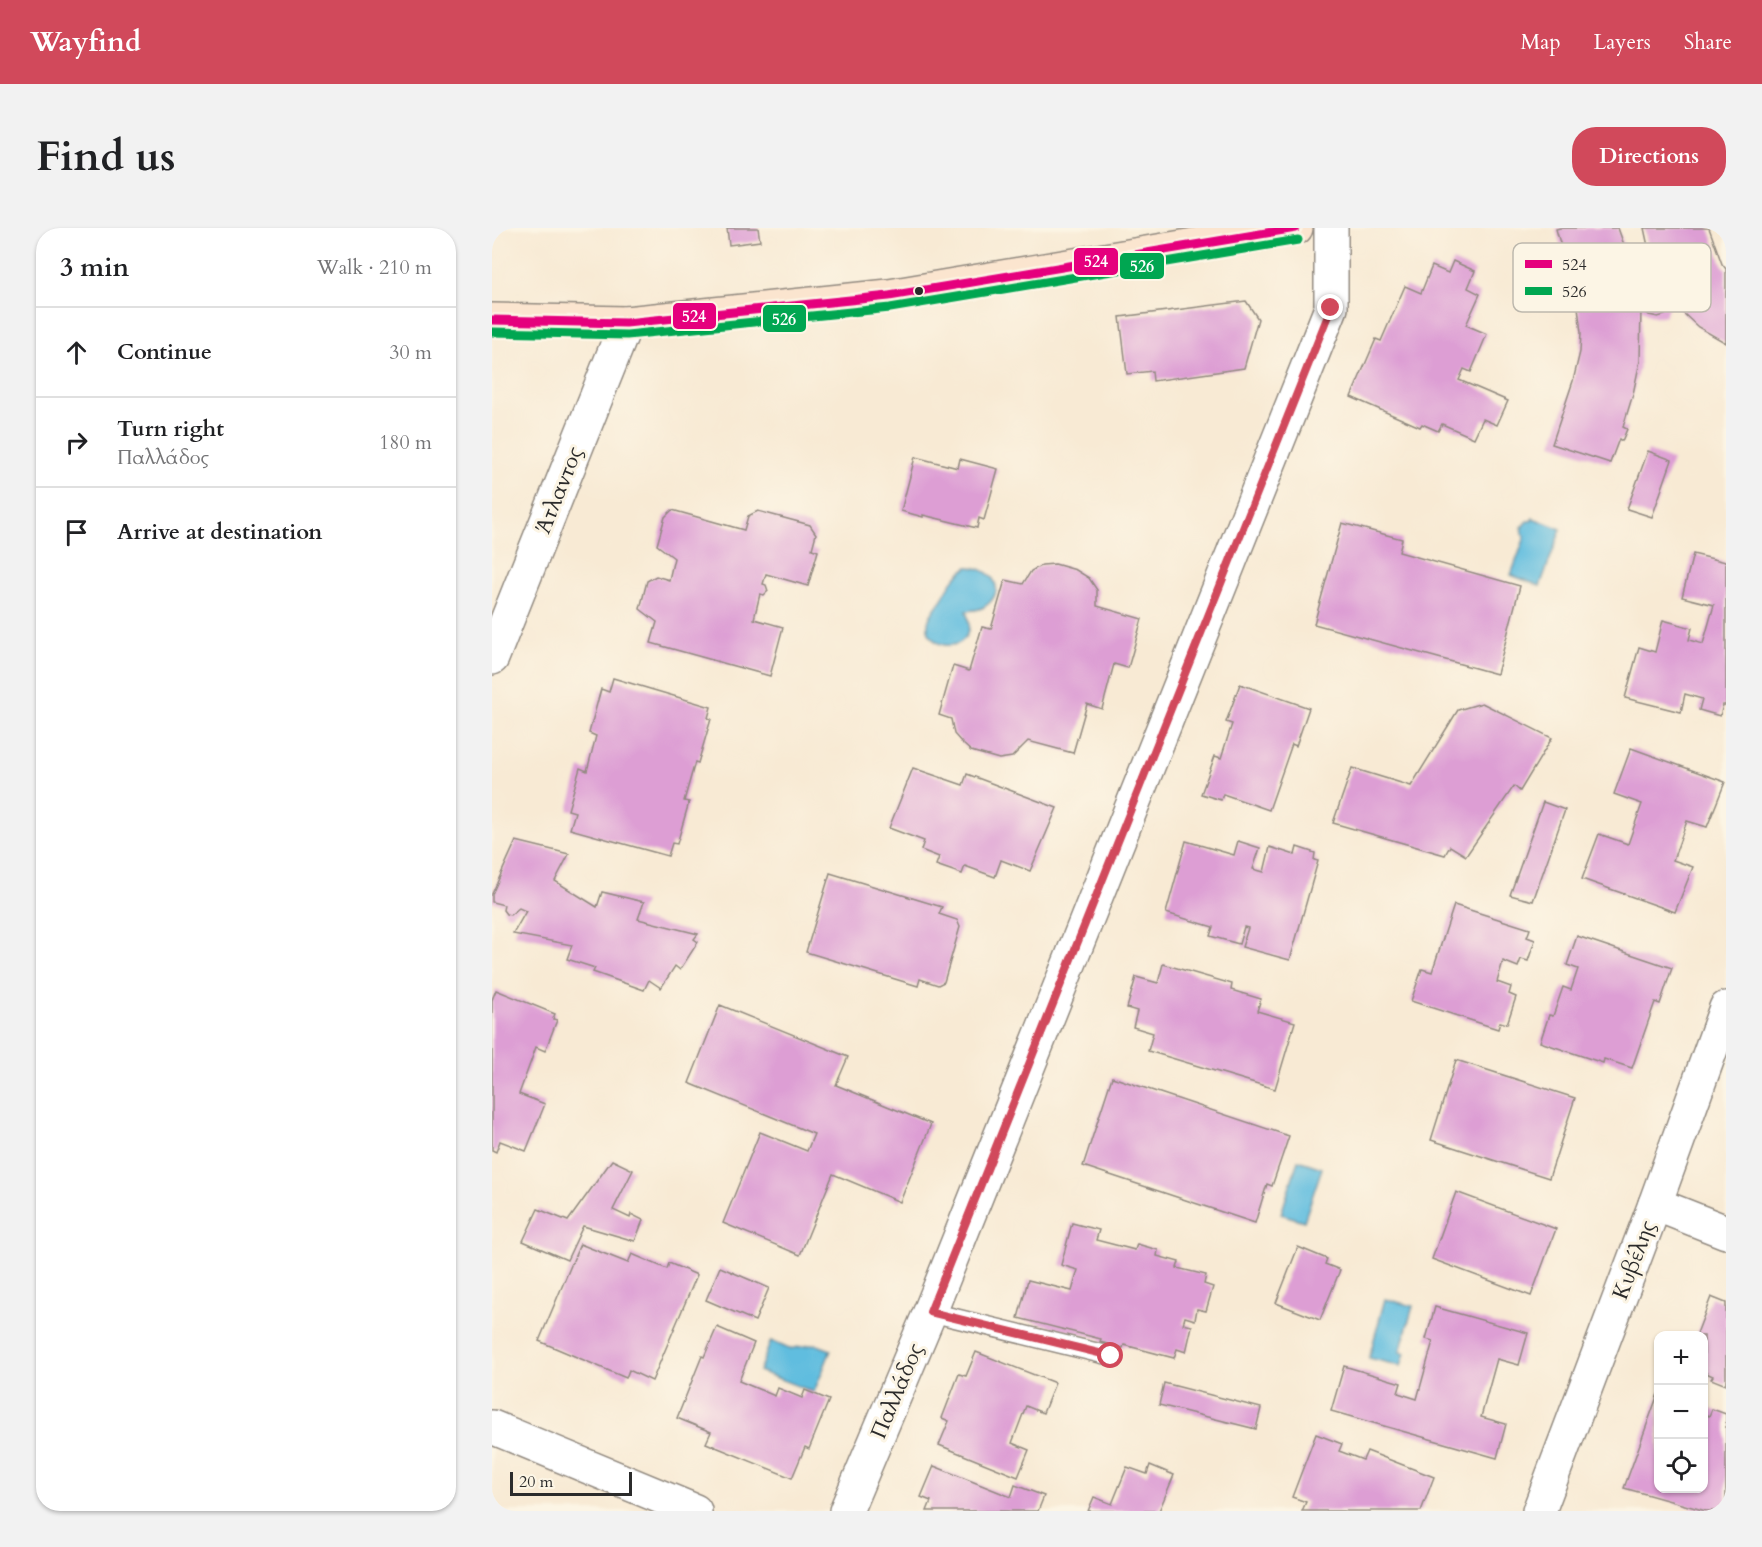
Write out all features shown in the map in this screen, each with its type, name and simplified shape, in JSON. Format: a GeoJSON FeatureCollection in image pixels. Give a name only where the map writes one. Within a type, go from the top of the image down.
{"type":"FeatureCollection","features":[{"type":"Feature","properties":{"kind":"street","name":"Παλλάδος"},"geometry":{"type":"LineString","coordinates":[[846,1511],[930,1312],[1331,308],[1331,228]]}},
{"type":"Feature","properties":{"kind":"street"},"geometry":{"type":"LineString","coordinates":[[492,320],[626,323],[889,296],[1288,229]]}},
{"type":"Feature","properties":{"kind":"street","name":"Άτλαντος"},"geometry":{"type":"LineString","coordinates":[[492,658],[626,323]]}},
{"type":"Feature","properties":{"kind":"street","name":"Κυβέλης"},"geometry":{"type":"LineString","coordinates":[[1539,1511],[1726,1008]]}},
{"type":"Feature","properties":{"kind":"street"},"geometry":{"type":"LineString","coordinates":[[1655,1204],[1726,1232]]}},
{"type":"Feature","properties":{"kind":"street"},"geometry":{"type":"LineString","coordinates":[[492,1427],[695,1511]]}},
{"type":"Feature","properties":{"kind":"lane"},"geometry":{"type":"LineString","coordinates":[[930,1312],[1111,1356]]}},
{"type":"Feature","properties":{"kind":"water"},"geometry":{"type":"Polygon","coordinates":[[[1533,518],[1561,529],[1540,586],[1511,575],[1525,537],[1522,534],[1522,527],[1533,518]]]}},
{"type":"Feature","properties":{"kind":"water"},"geometry":{"type":"Polygon","coordinates":[[[968,567],[983,570],[989,574],[996,585],[996,591],[986,606],[966,611],[969,625],[966,636],[960,642],[952,645],[942,644],[934,640],[929,633],[929,620],[953,581],[968,567]]]}},
{"type":"Feature","properties":{"kind":"water"},"geometry":{"type":"Polygon","coordinates":[[[1298,1160],[1322,1168],[1304,1221],[1281,1214],[1298,1160]]]}},
{"type":"Feature","properties":{"kind":"water"},"geometry":{"type":"Polygon","coordinates":[[[1385,1299],[1413,1306],[1400,1352],[1405,1353],[1401,1366],[1369,1358],[1385,1299]]]}},
{"type":"Feature","properties":{"kind":"water"},"geometry":{"type":"Polygon","coordinates":[[[771,1341],[789,1349],[815,1344],[831,1350],[814,1392],[759,1371],[771,1341]]]}},
{"type":"Feature","properties":{"kind":"building"},"geometry":{"type":"Polygon","coordinates":[[[727,228],[758,228],[760,241],[729,245],[727,228]]]}},
{"type":"Feature","properties":{"kind":"building"},"geometry":{"type":"Polygon","coordinates":[[[1618,228],[1623,243],[1560,243],[1556,229],[1618,228]]]}},
{"type":"Feature","properties":{"kind":"building"},"geometry":{"type":"Polygon","coordinates":[[[1644,228],[1709,228],[1726,269],[1726,343],[1698,327],[1682,312],[1711,312],[1711,243],[1647,243],[1644,228]]]}},
{"type":"Feature","properties":{"kind":"building"},"geometry":{"type":"Polygon","coordinates":[[[1453,261],[1475,271],[1468,288],[1480,294],[1466,325],[1487,334],[1471,372],[1464,369],[1459,380],[1508,401],[1497,425],[1483,419],[1474,438],[1442,424],[1438,431],[1422,424],[1420,427],[1351,397],[1376,339],[1381,341],[1405,286],[1421,293],[1432,266],[1448,273],[1453,261]]]}},
{"type":"Feature","properties":{"kind":"building"},"geometry":{"type":"Polygon","coordinates":[[[1246,301],[1258,319],[1244,368],[1153,381],[1152,371],[1127,374],[1120,317],[1246,301]]]}},
{"type":"Feature","properties":{"kind":"building"},"geometry":{"type":"Polygon","coordinates":[[[1579,312],[1641,312],[1640,361],[1623,427],[1627,429],[1622,441],[1619,439],[1610,463],[1552,444],[1573,381],[1580,352],[1579,312]]]}},
{"type":"Feature","properties":{"kind":"building"},"geometry":{"type":"Polygon","coordinates":[[[1646,312],[1666,312],[1665,315],[1658,317],[1646,312]]]}},
{"type":"Feature","properties":{"kind":"building"},"geometry":{"type":"Polygon","coordinates":[[[1648,451],[1672,460],[1652,517],[1627,509],[1648,451]]]}},
{"type":"Feature","properties":{"kind":"building"},"geometry":{"type":"Polygon","coordinates":[[[915,457],[958,468],[960,459],[998,469],[984,520],[979,518],[977,528],[901,511],[915,457]]]}},
{"type":"Feature","properties":{"kind":"building"},"geometry":{"type":"Polygon","coordinates":[[[672,510],[744,530],[748,516],[758,511],[810,525],[816,534],[812,549],[818,551],[808,586],[766,574],[763,584],[766,585],[768,591],[764,595],[760,594],[754,619],[783,627],[770,676],[651,643],[657,622],[640,609],[647,581],[656,576],[669,580],[674,558],[657,545],[665,517],[672,510]]]}},
{"type":"Feature","properties":{"kind":"building"},"geometry":{"type":"Polygon","coordinates":[[[1342,523],[1402,539],[1399,552],[1520,586],[1497,674],[1314,624],[1342,523]]]}},
{"type":"Feature","properties":{"kind":"building"},"geometry":{"type":"Polygon","coordinates":[[[1693,554],[1726,562],[1726,705],[1723,705],[1720,716],[1699,710],[1702,699],[1685,694],[1681,712],[1625,698],[1639,647],[1655,652],[1663,620],[1692,628],[1689,640],[1703,644],[1714,605],[1682,597],[1693,554]]]}},
{"type":"Feature","properties":{"kind":"building"},"geometry":{"type":"Polygon","coordinates":[[[1055,564],[1076,570],[1089,578],[1097,590],[1097,606],[1142,619],[1128,668],[1114,664],[1102,709],[1087,704],[1073,753],[1028,741],[1012,757],[999,759],[971,751],[954,734],[951,719],[939,715],[953,666],[969,671],[982,627],[991,629],[1005,580],[1023,584],[1031,571],[1042,565],[1055,564]]]}},
{"type":"Feature","properties":{"kind":"building"},"geometry":{"type":"Polygon","coordinates":[[[613,678],[711,707],[708,718],[711,719],[684,801],[689,802],[677,844],[672,843],[668,856],[570,829],[575,812],[568,810],[580,768],[587,771],[596,736],[589,733],[601,689],[609,692],[613,678]]]}},
{"type":"Feature","properties":{"kind":"building"},"geometry":{"type":"Polygon","coordinates":[[[1240,684],[1309,708],[1296,746],[1292,744],[1269,810],[1223,794],[1221,800],[1201,794],[1215,756],[1221,758],[1232,724],[1226,722],[1240,684]]]}},
{"type":"Feature","properties":{"kind":"building"},"geometry":{"type":"Polygon","coordinates":[[[1482,703],[1552,738],[1520,791],[1514,786],[1466,856],[1450,846],[1445,855],[1333,823],[1352,768],[1411,786],[1458,710],[1482,703]]]}},
{"type":"Feature","properties":{"kind":"building"},"geometry":{"type":"Polygon","coordinates":[[[1631,748],[1725,782],[1707,827],[1687,821],[1673,860],[1693,867],[1675,912],[1582,879],[1599,834],[1628,844],[1642,804],[1614,794],[1631,748]]]}},
{"type":"Feature","properties":{"kind":"building"},"geometry":{"type":"Polygon","coordinates":[[[913,768],[963,785],[967,774],[1057,808],[1030,871],[1001,860],[995,877],[965,866],[962,874],[936,865],[939,857],[921,850],[924,841],[889,828],[913,768]]]}},
{"type":"Feature","properties":{"kind":"building"},"geometry":{"type":"Polygon","coordinates":[[[1543,802],[1565,810],[1533,901],[1510,895],[1543,802]]]}},
{"type":"Feature","properties":{"kind":"building"},"geometry":{"type":"Polygon","coordinates":[[[516,841],[569,854],[555,881],[597,907],[602,892],[644,902],[638,919],[698,934],[694,939],[698,942],[680,970],[675,966],[661,988],[649,980],[644,990],[593,972],[595,968],[567,959],[572,945],[513,934],[526,911],[519,908],[510,915],[506,914],[503,910],[504,905],[492,902],[492,894],[516,841]]]}},
{"type":"Feature","properties":{"kind":"building"},"geometry":{"type":"Polygon","coordinates":[[[1186,841],[1234,855],[1238,841],[1260,848],[1253,869],[1264,872],[1270,847],[1295,855],[1297,847],[1315,853],[1314,860],[1318,861],[1290,960],[1242,947],[1248,928],[1244,927],[1239,944],[1210,936],[1213,927],[1166,913],[1186,841]]]}},
{"type":"Feature","properties":{"kind":"building"},"geometry":{"type":"Polygon","coordinates":[[[830,873],[942,907],[939,914],[957,920],[960,927],[944,982],[938,985],[920,979],[918,986],[806,952],[830,873]]]}},
{"type":"Feature","properties":{"kind":"building"},"geometry":{"type":"Polygon","coordinates":[[[1454,905],[1530,929],[1527,937],[1535,940],[1528,961],[1521,959],[1518,967],[1503,961],[1497,982],[1511,987],[1509,994],[1516,997],[1507,1024],[1500,1022],[1498,1029],[1411,1001],[1422,969],[1432,972],[1454,905]]]}},
{"type":"Feature","properties":{"kind":"building"},"geometry":{"type":"Polygon","coordinates":[[[1577,936],[1672,968],[1660,1004],[1655,1002],[1632,1068],[1604,1059],[1603,1063],[1540,1042],[1549,1015],[1553,1016],[1563,987],[1571,990],[1578,969],[1567,965],[1577,936]]]}},
{"type":"Feature","properties":{"kind":"building"},"geometry":{"type":"Polygon","coordinates":[[[1163,964],[1232,984],[1231,990],[1261,999],[1257,1011],[1295,1022],[1275,1089],[1148,1051],[1153,1033],[1133,1027],[1137,1011],[1127,1008],[1136,977],[1158,983],[1163,964]]]}},
{"type":"Feature","properties":{"kind":"building"},"geometry":{"type":"Polygon","coordinates":[[[496,990],[555,1014],[553,1019],[557,1020],[545,1051],[536,1047],[519,1094],[545,1104],[526,1151],[500,1141],[496,1152],[492,1150],[492,1000],[496,990]]]}},
{"type":"Feature","properties":{"kind":"building"},"geometry":{"type":"Polygon","coordinates":[[[720,1005],[848,1057],[836,1085],[931,1124],[900,1202],[833,1174],[800,1255],[723,1223],[760,1132],[807,1151],[814,1134],[689,1083],[720,1005]]]}},
{"type":"Feature","properties":{"kind":"building"},"geometry":{"type":"Polygon","coordinates":[[[1456,1060],[1575,1098],[1549,1178],[1431,1140],[1456,1060]]]}},
{"type":"Feature","properties":{"kind":"building"},"geometry":{"type":"Polygon","coordinates":[[[1112,1077],[1289,1136],[1272,1186],[1267,1184],[1255,1223],[1083,1166],[1112,1077]]]}},
{"type":"Feature","properties":{"kind":"building"},"geometry":{"type":"Polygon","coordinates":[[[612,1160],[633,1170],[613,1210],[630,1218],[631,1214],[643,1220],[635,1241],[583,1226],[567,1260],[523,1241],[538,1209],[568,1221],[612,1160]]]}},
{"type":"Feature","properties":{"kind":"building"},"geometry":{"type":"Polygon","coordinates":[[[1456,1192],[1556,1229],[1531,1296],[1432,1259],[1456,1192]]]}},
{"type":"Feature","properties":{"kind":"building"},"geometry":{"type":"Polygon","coordinates":[[[1072,1223],[1099,1230],[1096,1240],[1135,1250],[1137,1244],[1158,1250],[1157,1256],[1179,1262],[1177,1268],[1206,1275],[1204,1284],[1213,1287],[1206,1311],[1197,1309],[1195,1320],[1185,1317],[1183,1324],[1192,1326],[1186,1352],[1177,1349],[1174,1358],[1124,1345],[1123,1348],[1100,1342],[1101,1339],[1018,1318],[1028,1280],[1072,1291],[1078,1270],[1061,1265],[1072,1223]]]}},
{"type":"Feature","properties":{"kind":"building"},"geometry":{"type":"Polygon","coordinates":[[[580,1244],[628,1263],[632,1254],[667,1269],[669,1263],[697,1275],[652,1381],[629,1370],[626,1378],[539,1341],[580,1244]]]}},
{"type":"Feature","properties":{"kind":"building"},"geometry":{"type":"Polygon","coordinates":[[[1298,1247],[1327,1259],[1325,1264],[1340,1270],[1320,1320],[1276,1303],[1298,1247]]]}},
{"type":"Feature","properties":{"kind":"building"},"geometry":{"type":"Polygon","coordinates":[[[720,1267],[769,1288],[755,1321],[706,1300],[720,1267]]]}},
{"type":"Feature","properties":{"kind":"building"},"geometry":{"type":"Polygon","coordinates":[[[1711,1297],[1726,1303],[1726,1385],[1711,1379],[1713,1376],[1708,1374],[1708,1331],[1698,1331],[1711,1297]]]}},
{"type":"Feature","properties":{"kind":"building"},"geometry":{"type":"Polygon","coordinates":[[[1435,1307],[1528,1333],[1519,1365],[1497,1359],[1481,1417],[1506,1424],[1497,1458],[1331,1411],[1344,1366],[1401,1383],[1398,1393],[1417,1399],[1433,1341],[1426,1339],[1435,1307]]]}},
{"type":"Feature","properties":{"kind":"building"},"geometry":{"type":"Polygon","coordinates":[[[717,1327],[754,1343],[739,1381],[775,1396],[778,1388],[802,1398],[805,1390],[829,1400],[809,1449],[805,1447],[792,1478],[706,1443],[711,1432],[677,1418],[702,1356],[704,1357],[717,1327]]]}},
{"type":"Feature","properties":{"kind":"building"},"geometry":{"type":"Polygon","coordinates":[[[976,1352],[1055,1383],[1043,1413],[1026,1406],[1012,1443],[1029,1450],[1018,1477],[939,1445],[949,1421],[942,1418],[959,1374],[966,1376],[976,1352]]]}},
{"type":"Feature","properties":{"kind":"building"},"geometry":{"type":"Polygon","coordinates":[[[1164,1383],[1261,1408],[1256,1429],[1159,1405],[1164,1383]]]}},
{"type":"Feature","properties":{"kind":"building"},"geometry":{"type":"Polygon","coordinates":[[[1654,1405],[1654,1493],[1708,1493],[1708,1416],[1712,1409],[1726,1414],[1726,1511],[1706,1511],[1624,1488],[1654,1405]]]}},
{"type":"Feature","properties":{"kind":"building"},"geometry":{"type":"Polygon","coordinates":[[[1316,1434],[1342,1444],[1339,1451],[1363,1460],[1367,1451],[1434,1477],[1421,1511],[1302,1511],[1306,1502],[1292,1497],[1316,1434]]]}},
{"type":"Feature","properties":{"kind":"building"},"geometry":{"type":"Polygon","coordinates":[[[1150,1465],[1174,1475],[1159,1511],[1088,1511],[1094,1497],[1112,1504],[1127,1467],[1147,1474],[1150,1465]]]}},
{"type":"Feature","properties":{"kind":"building"},"geometry":{"type":"Polygon","coordinates":[[[934,1466],[1011,1497],[1015,1485],[1044,1496],[1038,1511],[927,1511],[931,1501],[921,1497],[934,1466]]]}},
{"type":"Feature","properties":{"kind":"transit line","name":"524"},"geometry":{"type":"LineString","coordinates":[[492,320],[626,323],[889,296],[1296,228]]}},
{"type":"Feature","properties":{"kind":"transit line","name":"526"},"geometry":{"type":"LineString","coordinates":[[492,332],[627,335],[890,308],[1298,240]]}},
{"type":"Feature","properties":{"kind":"route"},"geometry":{"type":"LineString","coordinates":[[1111,1356],[930,1312],[1331,308]]}}]}
